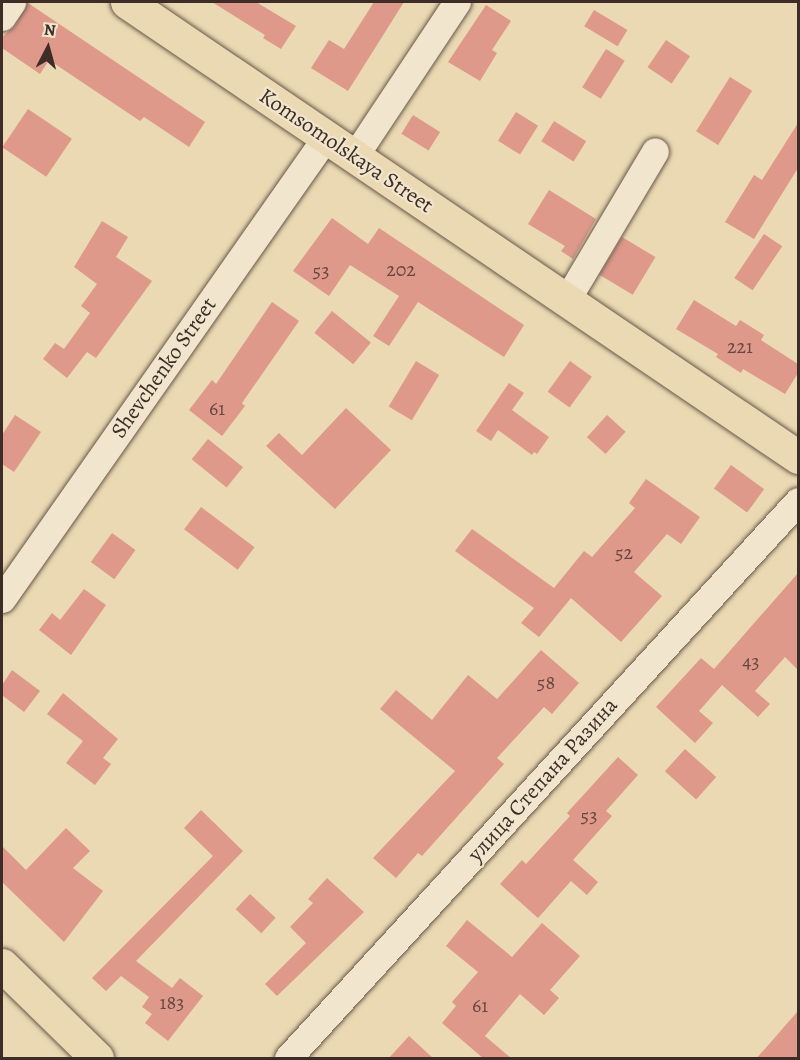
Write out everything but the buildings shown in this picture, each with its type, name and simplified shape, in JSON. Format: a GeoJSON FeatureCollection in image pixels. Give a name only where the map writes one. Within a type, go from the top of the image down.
{"type":"FeatureCollection","features":[{"type":"Feature","properties":{"kind":"main road","name":"Komsomolskaya Street"},"geometry":{"type":"LineString","coordinates":[[127,2],[798,457]]}},
{"type":"Feature","properties":{"kind":"main road"},"geometry":{"type":"LineString","coordinates":[[2,965],[97,1059]]}},
{"type":"Feature","properties":{"kind":"street"},"geometry":{"type":"LineString","coordinates":[[2,17],[12,2]]}},
{"type":"Feature","properties":{"kind":"street"},"geometry":{"type":"LineString","coordinates":[[354,157],[457,2]]}},
{"type":"Feature","properties":{"kind":"street","name":"Shevchenko Street"},"geometry":{"type":"LineString","coordinates":[[2,599],[327,137]]}},
{"type":"Feature","properties":{"kind":"street"},"geometry":{"type":"LineString","coordinates":[[566,301],[655,152]]}},
{"type":"Feature","properties":{"kind":"street","name":"улица Степана Разина"},"geometry":{"type":"LineString","coordinates":[[288,1059],[798,501]]}}]}
